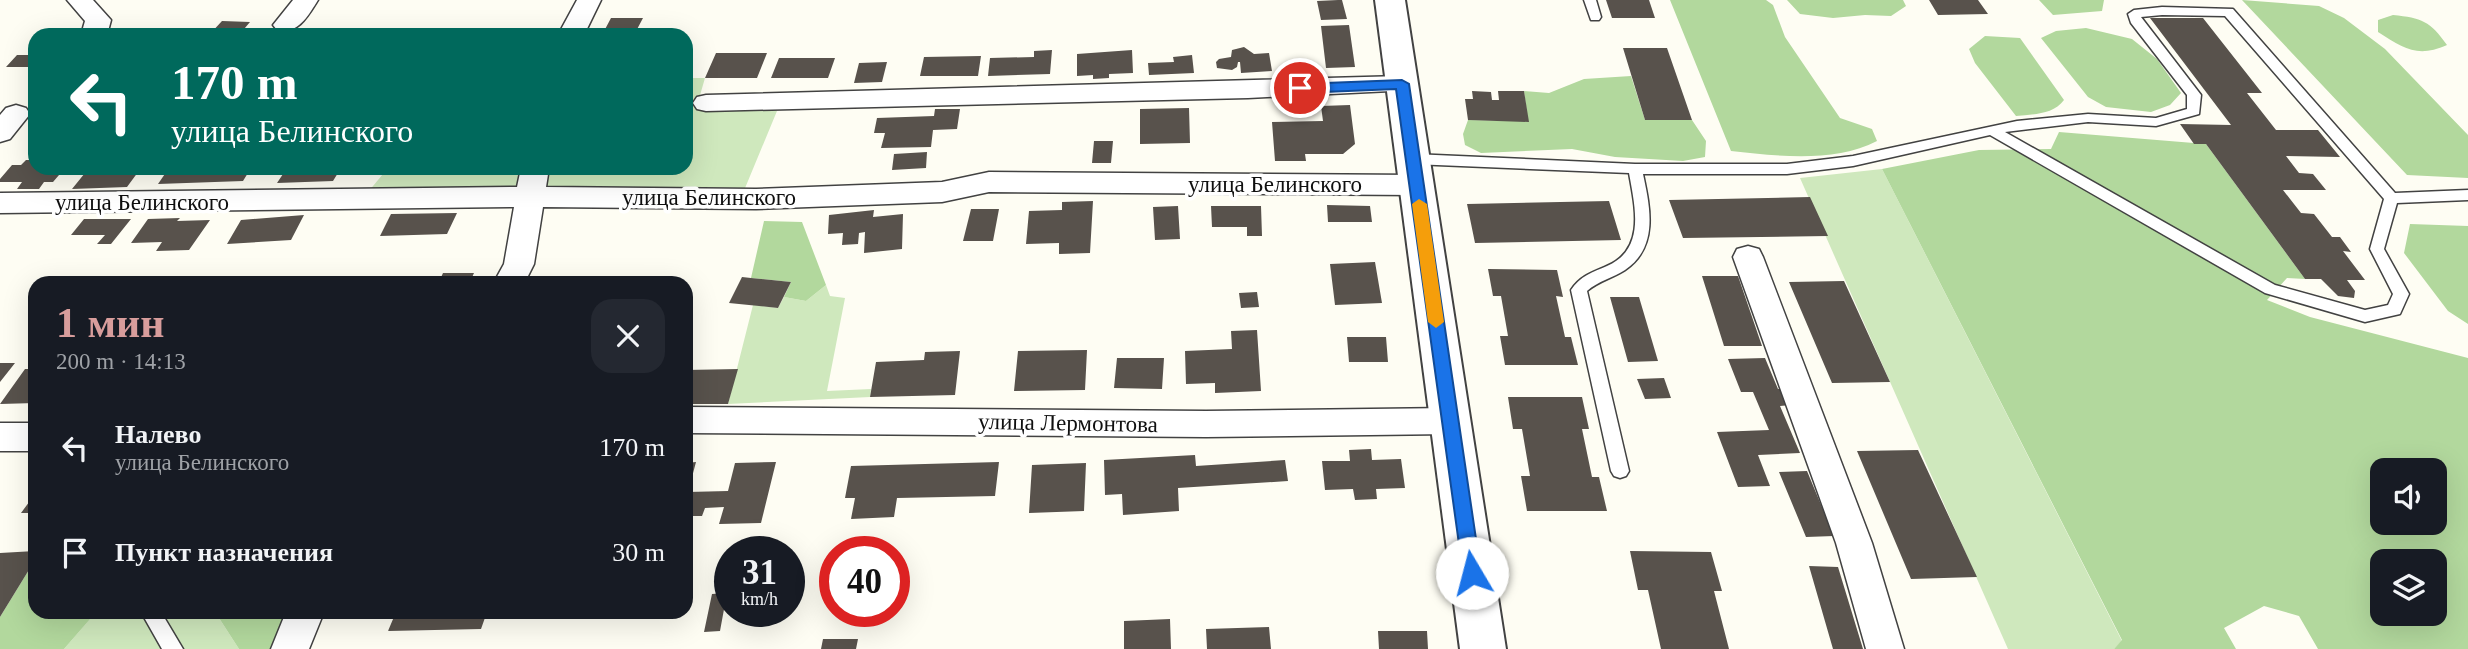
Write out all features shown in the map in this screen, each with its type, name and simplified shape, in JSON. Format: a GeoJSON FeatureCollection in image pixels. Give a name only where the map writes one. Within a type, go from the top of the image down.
{"type":"FeatureCollection","features":[{"type":"Feature","properties":{"kind":"street"},"geometry":{"type":"LineString","coordinates":[[79,0],[98,20],[96,28]]}},
{"type":"Feature","properties":{"kind":"street"},"geometry":{"type":"LineString","coordinates":[[286,25],[306,0]]}},
{"type":"Feature","properties":{"kind":"street"},"geometry":{"type":"LineString","coordinates":[[575,28],[589,0]]}},
{"type":"Feature","properties":{"kind":"street"},"geometry":{"type":"LineString","coordinates":[[1390,0],[1483,649]]}},
{"type":"Feature","properties":{"kind":"street"},"geometry":{"type":"LineString","coordinates":[[706,103],[1402,84]]}},
{"type":"Feature","properties":{"kind":"street","name":"улица Белинского"},"geometry":{"type":"LineString","coordinates":[[0,203],[533,182],[756,199],[942,192],[989,182],[1415,172]]}},
{"type":"Feature","properties":{"kind":"street"},"geometry":{"type":"LineString","coordinates":[[513,276],[519,264],[533,182]]}},
{"type":"Feature","properties":{"kind":"street"},"geometry":{"type":"LineString","coordinates":[[1748,257],[1854,543],[1885,649]]}},
{"type":"Feature","properties":{"kind":"street","name":"улица Лермонтова"},"geometry":{"type":"LineString","coordinates":[[693,421],[763,419],[1206,424],[1450,421]]}},
{"type":"Feature","properties":{"kind":"street"},"geometry":{"type":"LineString","coordinates":[[0,437],[28,437]]}},
{"type":"Feature","properties":{"kind":"street"},"geometry":{"type":"LineString","coordinates":[[290,649],[302,619]]}},
{"type":"Feature","properties":{"kind":"lane"},"geometry":{"type":"LineString","coordinates":[[1590,0],[1595,17]]}},
{"type":"Feature","properties":{"kind":"lane"},"geometry":{"type":"LineString","coordinates":[[1415,172],[1787,169],[1853,160],[1991,130],[2088,118],[2155,122],[2194,111],[2194,95],[2135,20],[2134,14],[2162,11],[2229,12],[2391,198]]}},
{"type":"Feature","properties":{"kind":"lane"},"geometry":{"type":"LineString","coordinates":[[1991,130],[2270,289],[2365,316],[2394,310],[2401,294],[2377,249],[2391,198]]}},
{"type":"Feature","properties":{"kind":"lane"},"geometry":{"type":"LineString","coordinates":[[1620,471],[1579,290],[1588,279],[1619,267],[1638,251],[1645,227],[1635,169]]}},
{"type":"Feature","properties":{"kind":"lane"},"geometry":{"type":"LineString","coordinates":[[2391,198],[2468,195]]}},
{"type":"Feature","properties":{"kind":"lane"},"geometry":{"type":"LineString","coordinates":[[154,619],[173,649]]}},
{"type":"Feature","properties":{"kind":"green space"},"geometry":{"type":"Polygon","coordinates":[[[1670,0],[1766,0],[1773,5],[1785,37],[1840,118],[1872,129],[1877,141],[1843,153],[1824,155],[1786,156],[1731,151],[1670,0]]]}},
{"type":"Feature","properties":{"kind":"green space"},"geometry":{"type":"Polygon","coordinates":[[[1787,0],[1903,0],[1906,6],[1891,16],[1833,18],[1800,14],[1787,0]]]}},
{"type":"Feature","properties":{"kind":"green space"},"geometry":{"type":"Polygon","coordinates":[[[2039,0],[2104,0],[2102,11],[2053,15],[2039,0]]]}},
{"type":"Feature","properties":{"kind":"green space"},"geometry":{"type":"Polygon","coordinates":[[[2242,0],[2319,6],[2344,18],[2385,49],[2468,135],[2468,178],[2407,175],[2242,0]]]}},
{"type":"Feature","properties":{"kind":"green space"},"geometry":{"type":"Polygon","coordinates":[[[2393,15],[2424,22],[2447,45],[2419,51],[2396,43],[2378,32],[2378,20],[2393,15]]]}},
{"type":"Feature","properties":{"kind":"green space"},"geometry":{"type":"Polygon","coordinates":[[[2086,28],[2132,39],[2157,59],[2181,93],[2170,105],[2151,112],[2106,107],[2088,97],[2041,38],[2056,31],[2086,28]]]}},
{"type":"Feature","properties":{"kind":"green space"},"geometry":{"type":"Polygon","coordinates":[[[1985,36],[2020,38],[2064,100],[2048,111],[2016,116],[1975,63],[1969,49],[1985,36]]]}},
{"type":"Feature","properties":{"kind":"green space"},"geometry":{"type":"Polygon","coordinates":[[[1631,76],[1645,120],[1692,120],[1706,141],[1705,157],[1683,161],[1615,157],[1572,149],[1481,153],[1465,145],[1463,134],[1468,120],[1528,121],[1524,91],[1549,93],[1584,79],[1631,76]]]}},
{"type":"Feature","properties":{"kind":"green space"},"geometry":{"type":"Polygon","coordinates":[[[693,78],[705,78],[696,109],[777,111],[743,193],[543,189],[544,175],[693,175],[693,78]]]}},
{"type":"Feature","properties":{"kind":"green space"},"geometry":{"type":"Polygon","coordinates":[[[2059,132],[2206,144],[2305,279],[2287,278],[2267,300],[2310,317],[2468,358],[2468,649],[2318,649],[2299,616],[2264,606],[2224,628],[2236,649],[2114,649],[2122,640],[1882,169],[1979,150],[2051,149],[2059,132]]]}},
{"type":"Feature","properties":{"kind":"green space"},"geometry":{"type":"Polygon","coordinates":[[[1882,169],[2122,641],[2114,649],[2008,649],[1800,178],[1882,169]]]}},
{"type":"Feature","properties":{"kind":"green space"},"geometry":{"type":"Polygon","coordinates":[[[382,175],[519,175],[516,189],[368,192],[382,175]]]}},
{"type":"Feature","properties":{"kind":"green space"},"geometry":{"type":"Polygon","coordinates":[[[764,221],[802,222],[826,285],[806,301],[784,297],[791,282],[751,278],[764,221]]]}},
{"type":"Feature","properties":{"kind":"green space"},"geometry":{"type":"Polygon","coordinates":[[[2410,224],[2468,226],[2468,324],[2448,311],[2404,253],[2410,224]]]}},
{"type":"Feature","properties":{"kind":"green space"},"geometry":{"type":"Polygon","coordinates":[[[826,285],[830,296],[845,298],[827,391],[871,389],[870,397],[728,404],[753,305],[778,308],[784,297],[806,301],[826,285]]]}},
{"type":"Feature","properties":{"kind":"green space"},"geometry":{"type":"Polygon","coordinates":[[[28,571],[28,619],[90,619],[64,649],[0,649],[0,617],[28,571]]]}},
{"type":"Feature","properties":{"kind":"green space"},"geometry":{"type":"Polygon","coordinates":[[[90,619],[220,619],[239,649],[64,649],[90,619]]]}},
{"type":"Feature","properties":{"kind":"green space"},"geometry":{"type":"Polygon","coordinates":[[[220,619],[294,619],[279,649],[239,649],[220,619]]]}},
{"type":"Feature","properties":{"kind":"building"},"geometry":{"type":"Polygon","coordinates":[[[1342,0],[1347,19],[1321,20],[1317,1],[1342,0]]]}},
{"type":"Feature","properties":{"kind":"building"},"geometry":{"type":"Polygon","coordinates":[[[1606,0],[1649,0],[1655,18],[1612,18],[1606,0]]]}},
{"type":"Feature","properties":{"kind":"building"},"geometry":{"type":"Polygon","coordinates":[[[1929,0],[1978,0],[1988,14],[1938,15],[1929,0]]]}},
{"type":"Feature","properties":{"kind":"building"},"geometry":{"type":"Polygon","coordinates":[[[611,18],[643,18],[638,28],[606,28],[611,18]]]}},
{"type":"Feature","properties":{"kind":"building"},"geometry":{"type":"Polygon","coordinates":[[[2150,18],[2203,18],[2262,93],[2247,93],[2276,130],[2318,130],[2340,157],[2286,156],[2299,173],[2313,174],[2326,190],[2283,190],[2301,213],[2314,214],[2332,237],[2340,237],[2351,252],[2343,251],[2365,280],[2347,280],[2355,291],[2354,298],[2338,296],[2321,279],[2305,279],[2206,144],[2194,144],[2180,124],[2231,125],[2150,18]]]}},
{"type":"Feature","properties":{"kind":"building"},"geometry":{"type":"Polygon","coordinates":[[[222,21],[250,22],[245,28],[216,28],[222,21]]]}},
{"type":"Feature","properties":{"kind":"building"},"geometry":{"type":"Polygon","coordinates":[[[1349,25],[1355,67],[1326,68],[1321,26],[1349,25]]]}},
{"type":"Feature","properties":{"kind":"building"},"geometry":{"type":"Polygon","coordinates":[[[1244,47],[1254,54],[1269,53],[1272,71],[1241,73],[1240,62],[1232,70],[1217,68],[1216,62],[1219,59],[1231,57],[1232,50],[1244,47]]]}},
{"type":"Feature","properties":{"kind":"building"},"geometry":{"type":"Polygon","coordinates":[[[1623,48],[1667,48],[1692,120],[1645,120],[1623,48]]]}},
{"type":"Feature","properties":{"kind":"building"},"geometry":{"type":"Polygon","coordinates":[[[1052,50],[1050,74],[988,76],[990,58],[1034,57],[1034,51],[1052,50]]]}},
{"type":"Feature","properties":{"kind":"building"},"geometry":{"type":"Polygon","coordinates":[[[1132,50],[1133,73],[1109,74],[1109,78],[1093,79],[1093,75],[1077,76],[1077,54],[1132,50]]]}},
{"type":"Feature","properties":{"kind":"building"},"geometry":{"type":"Polygon","coordinates":[[[716,53],[767,53],[757,78],[705,78],[716,53]]]}},
{"type":"Feature","properties":{"kind":"building"},"geometry":{"type":"Polygon","coordinates":[[[17,55],[28,55],[28,67],[6,67],[17,55]]]}},
{"type":"Feature","properties":{"kind":"building"},"geometry":{"type":"Polygon","coordinates":[[[1192,55],[1194,73],[1149,75],[1148,63],[1174,62],[1173,57],[1192,55]]]}},
{"type":"Feature","properties":{"kind":"building"},"geometry":{"type":"Polygon","coordinates":[[[981,56],[978,76],[920,76],[924,57],[981,56]]]}},
{"type":"Feature","properties":{"kind":"building"},"geometry":{"type":"Polygon","coordinates":[[[779,58],[835,58],[828,78],[771,78],[779,58]]]}},
{"type":"Feature","properties":{"kind":"building"},"geometry":{"type":"Polygon","coordinates":[[[887,62],[882,82],[854,83],[859,63],[887,62]]]}},
{"type":"Feature","properties":{"kind":"building"},"geometry":{"type":"Polygon","coordinates":[[[1472,91],[1491,92],[1492,100],[1499,100],[1498,91],[1524,91],[1529,122],[1468,120],[1465,99],[1473,99],[1472,91]]]}},
{"type":"Feature","properties":{"kind":"building"},"geometry":{"type":"Polygon","coordinates":[[[1350,105],[1355,144],[1343,154],[1305,154],[1306,161],[1275,161],[1272,122],[1323,121],[1321,106],[1350,105]]]}},
{"type":"Feature","properties":{"kind":"building"},"geometry":{"type":"Polygon","coordinates":[[[1189,108],[1190,143],[1140,144],[1140,109],[1189,108]]]}},
{"type":"Feature","properties":{"kind":"building"},"geometry":{"type":"Polygon","coordinates":[[[935,109],[960,109],[957,129],[933,130],[931,147],[881,148],[885,133],[874,133],[877,118],[934,116],[935,109]]]}},
{"type":"Feature","properties":{"kind":"building"},"geometry":{"type":"Polygon","coordinates":[[[1094,141],[1113,141],[1111,163],[1092,163],[1094,141]]]}},
{"type":"Feature","properties":{"kind":"building"},"geometry":{"type":"Polygon","coordinates":[[[927,152],[926,168],[892,170],[894,154],[927,152]]]}},
{"type":"Feature","properties":{"kind":"building"},"geometry":{"type":"Polygon","coordinates":[[[28,160],[28,175],[59,175],[53,182],[44,182],[39,189],[17,189],[22,182],[0,182],[12,165],[21,165],[28,160]]]}},
{"type":"Feature","properties":{"kind":"building"},"geometry":{"type":"Polygon","coordinates":[[[83,175],[136,175],[127,187],[72,189],[83,175]]]}},
{"type":"Feature","properties":{"kind":"building"},"geometry":{"type":"Polygon","coordinates":[[[164,175],[247,175],[243,181],[158,184],[164,175]]]}},
{"type":"Feature","properties":{"kind":"building"},"geometry":{"type":"Polygon","coordinates":[[[282,175],[337,175],[333,181],[277,183],[282,175]]]}},
{"type":"Feature","properties":{"kind":"building"},"geometry":{"type":"Polygon","coordinates":[[[1810,197],[1828,236],[1683,238],[1669,200],[1810,197]]]}},
{"type":"Feature","properties":{"kind":"building"},"geometry":{"type":"Polygon","coordinates":[[[1093,201],[1090,253],[1059,254],[1059,243],[1026,244],[1029,211],[1062,210],[1062,202],[1093,201]]]}},
{"type":"Feature","properties":{"kind":"building"},"geometry":{"type":"Polygon","coordinates":[[[1609,201],[1621,240],[1475,243],[1467,204],[1609,201]]]}},
{"type":"Feature","properties":{"kind":"building"},"geometry":{"type":"Polygon","coordinates":[[[1327,205],[1370,206],[1372,222],[1328,222],[1327,205]]]}},
{"type":"Feature","properties":{"kind":"building"},"geometry":{"type":"Polygon","coordinates":[[[1178,206],[1180,239],[1155,240],[1153,207],[1178,206]]]}},
{"type":"Feature","properties":{"kind":"building"},"geometry":{"type":"Polygon","coordinates":[[[1211,206],[1261,206],[1262,236],[1247,236],[1247,227],[1212,227],[1211,206]]]}},
{"type":"Feature","properties":{"kind":"building"},"geometry":{"type":"Polygon","coordinates":[[[971,209],[999,209],[993,241],[963,241],[971,209]]]}},
{"type":"Feature","properties":{"kind":"building"},"geometry":{"type":"Polygon","coordinates":[[[874,210],[873,217],[903,214],[902,249],[864,253],[865,232],[859,233],[858,244],[842,245],[843,233],[828,234],[829,215],[874,210]]]}},
{"type":"Feature","properties":{"kind":"building"},"geometry":{"type":"Polygon","coordinates":[[[457,213],[447,234],[380,236],[391,214],[457,213]]]}},
{"type":"Feature","properties":{"kind":"building"},"geometry":{"type":"Polygon","coordinates":[[[304,215],[291,240],[227,244],[241,220],[304,215]]]}},
{"type":"Feature","properties":{"kind":"building"},"geometry":{"type":"Polygon","coordinates":[[[180,218],[177,221],[210,220],[189,250],[156,251],[162,242],[131,243],[148,219],[180,218]]]}},
{"type":"Feature","properties":{"kind":"building"},"geometry":{"type":"Polygon","coordinates":[[[84,219],[131,219],[111,244],[97,244],[105,235],[71,235],[84,219]]]}},
{"type":"Feature","properties":{"kind":"building"},"geometry":{"type":"Polygon","coordinates":[[[1375,262],[1382,303],[1335,305],[1330,264],[1375,262]]]}},
{"type":"Feature","properties":{"kind":"building"},"geometry":{"type":"Polygon","coordinates":[[[1488,269],[1557,270],[1563,297],[1556,296],[1565,337],[1571,337],[1578,365],[1505,365],[1500,336],[1508,336],[1501,296],[1493,296],[1488,269]]]}},
{"type":"Feature","properties":{"kind":"building"},"geometry":{"type":"Polygon","coordinates":[[[443,273],[474,273],[473,276],[442,276],[443,273]]]}},
{"type":"Feature","properties":{"kind":"building"},"geometry":{"type":"Polygon","coordinates":[[[1702,276],[1738,276],[1762,346],[1724,346],[1702,276]]]}},
{"type":"Feature","properties":{"kind":"building"},"geometry":{"type":"Polygon","coordinates":[[[742,277],[791,282],[778,308],[729,303],[742,277]]]}},
{"type":"Feature","properties":{"kind":"building"},"geometry":{"type":"Polygon","coordinates":[[[1844,281],[1890,382],[1832,383],[1789,282],[1844,281]]]}},
{"type":"Feature","properties":{"kind":"building"},"geometry":{"type":"Polygon","coordinates":[[[1257,292],[1259,307],[1241,308],[1239,293],[1257,292]]]}},
{"type":"Feature","properties":{"kind":"building"},"geometry":{"type":"Polygon","coordinates":[[[1610,297],[1639,297],[1658,361],[1628,362],[1610,297]]]}},
{"type":"Feature","properties":{"kind":"building"},"geometry":{"type":"Polygon","coordinates":[[[1257,330],[1261,391],[1215,393],[1215,383],[1186,384],[1185,351],[1232,349],[1231,331],[1257,330]]]}},
{"type":"Feature","properties":{"kind":"building"},"geometry":{"type":"Polygon","coordinates":[[[1347,337],[1386,337],[1388,362],[1349,362],[1347,337]]]}},
{"type":"Feature","properties":{"kind":"building"},"geometry":{"type":"Polygon","coordinates":[[[1087,350],[1085,390],[1014,391],[1018,351],[1087,350]]]}},
{"type":"Feature","properties":{"kind":"building"},"geometry":{"type":"Polygon","coordinates":[[[960,351],[955,395],[870,397],[876,362],[924,360],[925,352],[960,351]]]}},
{"type":"Feature","properties":{"kind":"building"},"geometry":{"type":"Polygon","coordinates":[[[1117,358],[1164,358],[1162,389],[1114,388],[1117,358]]]}},
{"type":"Feature","properties":{"kind":"building"},"geometry":{"type":"Polygon","coordinates":[[[1765,358],[1778,389],[1784,389],[1791,405],[1780,406],[1800,453],[1758,455],[1770,486],[1738,487],[1717,432],[1769,430],[1753,392],[1741,392],[1728,359],[1765,358]]]}},
{"type":"Feature","properties":{"kind":"building"},"geometry":{"type":"Polygon","coordinates":[[[0,363],[15,363],[0,382],[0,363]]]}},
{"type":"Feature","properties":{"kind":"building"},"geometry":{"type":"Polygon","coordinates":[[[25,369],[28,369],[28,403],[0,404],[25,369]]]}},
{"type":"Feature","properties":{"kind":"building"},"geometry":{"type":"Polygon","coordinates":[[[738,369],[728,404],[693,404],[693,370],[738,369]]]}},
{"type":"Feature","properties":{"kind":"building"},"geometry":{"type":"Polygon","coordinates":[[[1664,378],[1671,398],[1645,399],[1637,379],[1664,378]]]}},
{"type":"Feature","properties":{"kind":"building"},"geometry":{"type":"Polygon","coordinates":[[[1508,397],[1582,397],[1589,429],[1582,429],[1592,477],[1599,477],[1607,511],[1527,511],[1521,476],[1530,476],[1522,429],[1513,429],[1508,397]]]}},
{"type":"Feature","properties":{"kind":"building"},"geometry":{"type":"Polygon","coordinates":[[[1371,449],[1372,460],[1401,459],[1405,488],[1376,489],[1377,499],[1355,500],[1353,489],[1325,490],[1322,461],[1350,461],[1349,450],[1371,449]]]}},
{"type":"Feature","properties":{"kind":"building"},"geometry":{"type":"Polygon","coordinates":[[[1918,450],[1977,577],[1911,579],[1857,451],[1918,450]]]}},
{"type":"Feature","properties":{"kind":"building"},"geometry":{"type":"Polygon","coordinates":[[[1195,455],[1196,466],[1285,460],[1288,481],[1178,488],[1179,511],[1123,515],[1122,494],[1105,495],[1104,460],[1195,455]]]}},
{"type":"Feature","properties":{"kind":"building"},"geometry":{"type":"Polygon","coordinates":[[[776,462],[761,523],[719,524],[724,507],[705,508],[702,516],[693,516],[693,492],[728,491],[735,463],[776,462]]]}},
{"type":"Feature","properties":{"kind":"building"},"geometry":{"type":"Polygon","coordinates":[[[999,462],[995,496],[897,498],[894,517],[851,519],[855,498],[845,498],[851,466],[999,462]]]}},
{"type":"Feature","properties":{"kind":"building"},"geometry":{"type":"Polygon","coordinates":[[[1086,463],[1084,511],[1029,513],[1032,465],[1086,463]]]}},
{"type":"Feature","properties":{"kind":"building"},"geometry":{"type":"Polygon","coordinates":[[[1807,471],[1834,536],[1806,537],[1779,472],[1807,471]]]}},
{"type":"Feature","properties":{"kind":"building"},"geometry":{"type":"Polygon","coordinates":[[[28,504],[28,513],[21,513],[28,504]]]}},
{"type":"Feature","properties":{"kind":"building"},"geometry":{"type":"Polygon","coordinates":[[[28,551],[28,571],[0,617],[0,553],[28,551]]]}},
{"type":"Feature","properties":{"kind":"building"},"geometry":{"type":"Polygon","coordinates":[[[1630,551],[1711,552],[1722,591],[1714,591],[1729,649],[1661,649],[1648,590],[1638,590],[1630,551]]]}},
{"type":"Feature","properties":{"kind":"building"},"geometry":{"type":"Polygon","coordinates":[[[1809,566],[1838,567],[1863,649],[1833,649],[1809,566]]]}},
{"type":"Feature","properties":{"kind":"building"},"geometry":{"type":"Polygon","coordinates":[[[712,594],[714,627],[721,627],[720,631],[704,632],[712,594]]]}},
{"type":"Feature","properties":{"kind":"building"},"geometry":{"type":"Polygon","coordinates":[[[393,619],[485,619],[481,629],[388,631],[393,619]]]}},
{"type":"Feature","properties":{"kind":"building"},"geometry":{"type":"Polygon","coordinates":[[[1170,619],[1171,649],[1124,649],[1124,621],[1170,619]]]}},
{"type":"Feature","properties":{"kind":"building"},"geometry":{"type":"Polygon","coordinates":[[[1269,627],[1271,649],[1207,649],[1206,629],[1269,627]]]}},
{"type":"Feature","properties":{"kind":"building"},"geometry":{"type":"Polygon","coordinates":[[[1378,631],[1427,631],[1428,649],[1379,649],[1378,631]]]}},
{"type":"Feature","properties":{"kind":"building"},"geometry":{"type":"Polygon","coordinates":[[[823,639],[858,639],[856,649],[821,649],[823,639]]]}},
{"type":"Feature","properties":{"kind":"slow traffic"},"geometry":{"type":"LineString","coordinates":[[1419,204],[1436,322]]}},
{"type":"Feature","properties":{"kind":"route"},"geometry":{"type":"LineString","coordinates":[[1300,88],[1402,84],[1472,573]]}}]}
